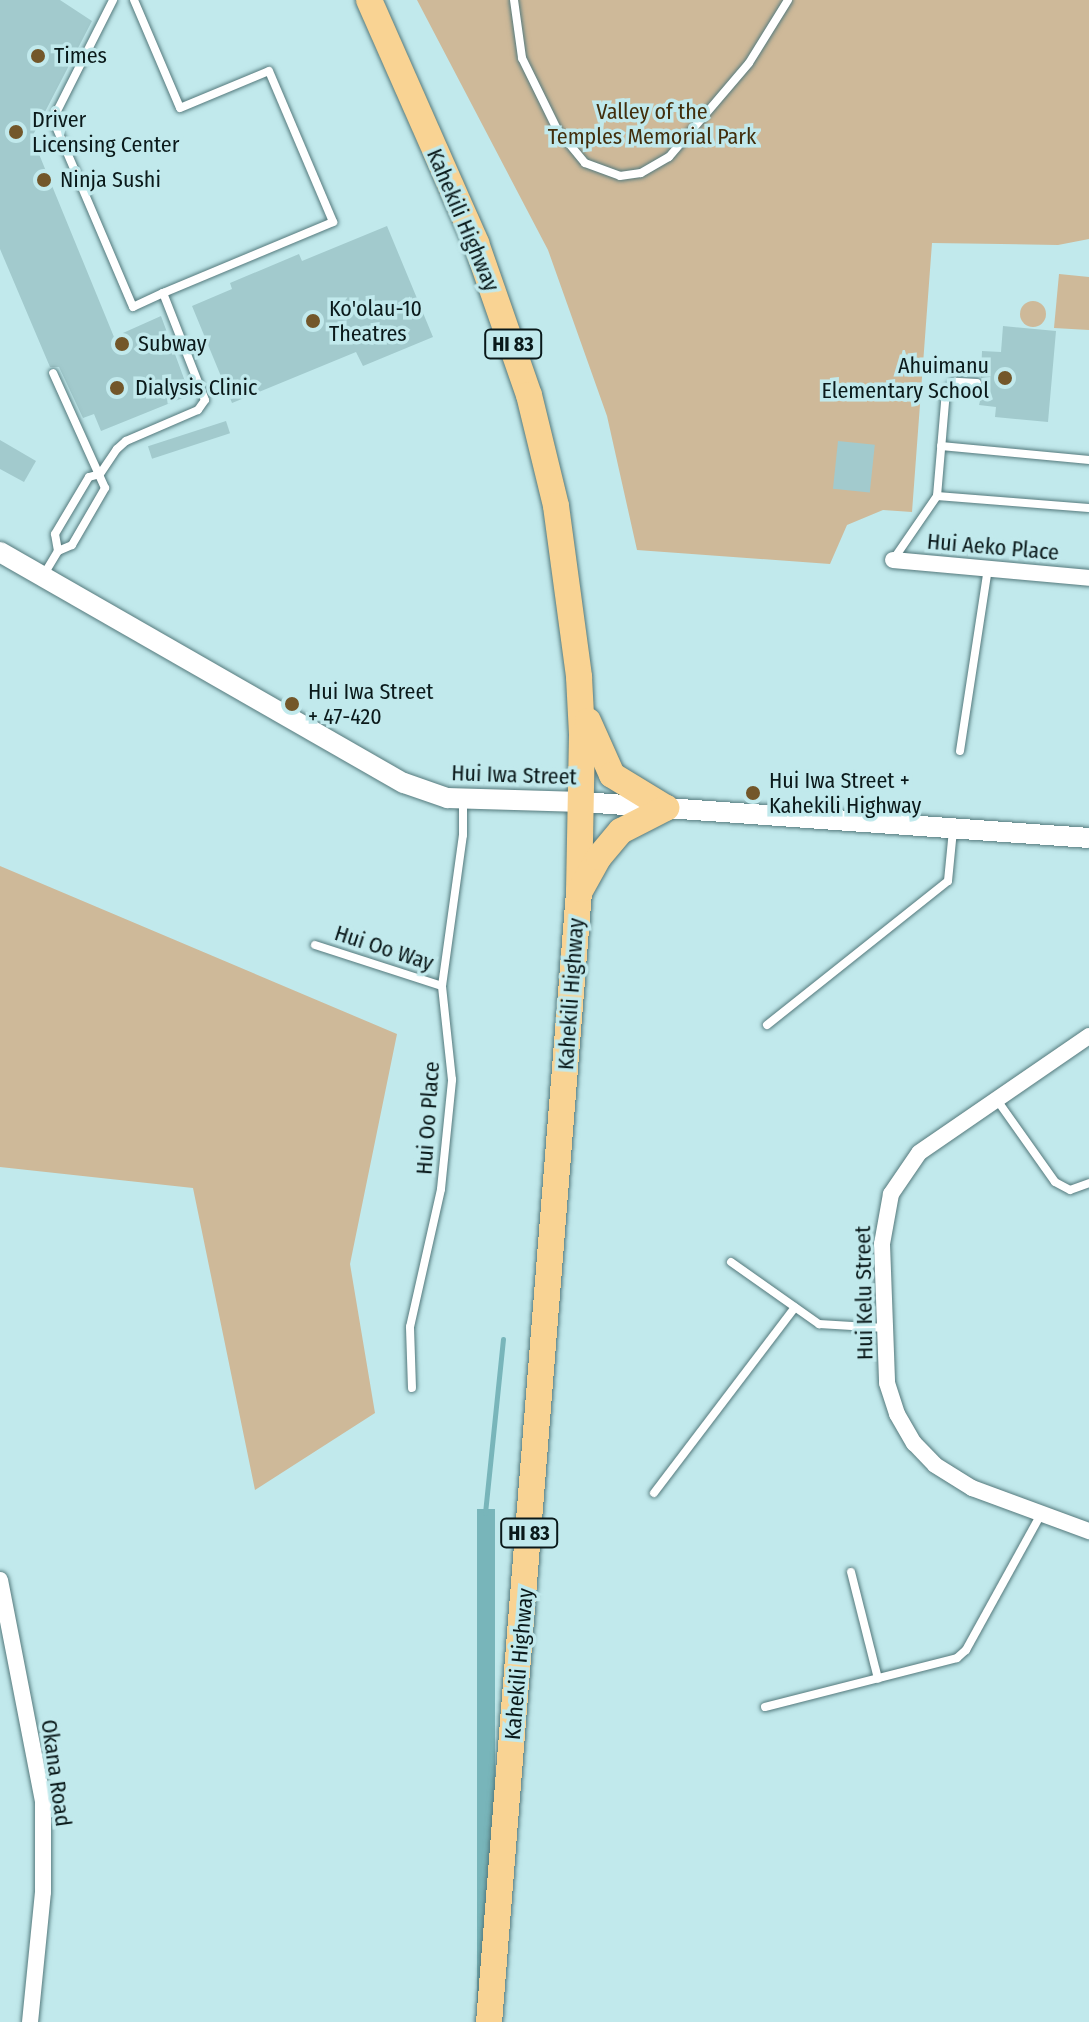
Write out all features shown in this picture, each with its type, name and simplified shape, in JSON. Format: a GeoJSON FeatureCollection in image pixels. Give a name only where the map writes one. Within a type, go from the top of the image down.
{"type":"FeatureCollection","features":[{"type":"Feature","properties":{"kind":"main road","name":"Kahekili Highway"},"geometry":{"type":"LineString","coordinates":[[369,0],[476,243],[529,395],[566,563],[580,699],[582,802],[579,892],[489,2022]]}},
{"type":"Feature","properties":{"kind":"main road"},"geometry":{"type":"LineString","coordinates":[[580,699],[612,775],[666,808]]}},
{"type":"Feature","properties":{"kind":"main road"},"geometry":{"type":"LineString","coordinates":[[579,892],[610,842],[621,831],[666,808]]}},
{"type":"Feature","properties":{"kind":"street","name":"Hui Iwa Street"},"geometry":{"type":"LineString","coordinates":[[0,552],[404,783],[432,794],[463,801],[582,802],[1089,838]]}},
{"type":"Feature","properties":{"kind":"street","name":"Hui Aeko Place"},"geometry":{"type":"LineString","coordinates":[[893,560],[1089,578]]}},
{"type":"Feature","properties":{"kind":"street","name":"Hui Kelu Street"},"geometry":{"type":"LineString","coordinates":[[1089,1036],[919,1153],[891,1194],[882,1236],[887,1383],[897,1414],[914,1443],[935,1465],[959,1482],[1089,1531]]}},
{"type":"Feature","properties":{"kind":"street","name":"Okana Road"},"geometry":{"type":"LineString","coordinates":[[0,1580],[43,1801],[43,1892],[30,2022]]}},
{"type":"Feature","properties":{"kind":"lane"},"geometry":{"type":"LineString","coordinates":[[113,0],[53,119],[133,307],[333,222],[269,71],[180,108],[134,0]]}},
{"type":"Feature","properties":{"kind":"lane"},"geometry":{"type":"LineString","coordinates":[[514,0],[522,58],[557,129],[585,163],[620,176],[641,173],[669,157],[749,63],[788,0]]}},
{"type":"Feature","properties":{"kind":"lane"},"geometry":{"type":"LineString","coordinates":[[58,551],[55,534],[89,477],[100,474],[126,441],[198,410],[205,400],[163,293]]}},
{"type":"Feature","properties":{"kind":"lane"},"geometry":{"type":"LineString","coordinates":[[42,576],[58,551],[72,545],[105,488],[53,373]]}},
{"type":"Feature","properties":{"kind":"lane"},"geometry":{"type":"LineString","coordinates":[[893,560],[937,496],[948,387],[955,382],[977,383]]}},
{"type":"Feature","properties":{"kind":"lane"},"geometry":{"type":"LineString","coordinates":[[941,446],[1089,460]]}},
{"type":"Feature","properties":{"kind":"lane"},"geometry":{"type":"LineString","coordinates":[[937,496],[1089,508]]}},
{"type":"Feature","properties":{"kind":"lane"},"geometry":{"type":"LineString","coordinates":[[960,751],[988,568]]}},
{"type":"Feature","properties":{"kind":"lane","name":"Hui Oo Place"},"geometry":{"type":"LineString","coordinates":[[412,1388],[410,1327],[441,1189],[452,1080],[442,986],[463,835],[463,801]]}},
{"type":"Feature","properties":{"kind":"lane"},"geometry":{"type":"LineString","coordinates":[[767,1025],[948,881],[953,829]]}},
{"type":"Feature","properties":{"kind":"lane","name":"Hui Oo Way"},"geometry":{"type":"LineString","coordinates":[[315,945],[442,986]]}},
{"type":"Feature","properties":{"kind":"lane"},"geometry":{"type":"LineString","coordinates":[[996,1099],[1055,1182],[1070,1190],[1089,1183]]}},
{"type":"Feature","properties":{"kind":"lane"},"geometry":{"type":"LineString","coordinates":[[731,1262],[824,1325],[885,1328]]}},
{"type":"Feature","properties":{"kind":"lane"},"geometry":{"type":"LineString","coordinates":[[654,1493],[795,1307]]}},
{"type":"Feature","properties":{"kind":"lane"},"geometry":{"type":"LineString","coordinates":[[765,1707],[962,1654],[1041,1514]]}},
{"type":"Feature","properties":{"kind":"lane"},"geometry":{"type":"LineString","coordinates":[[851,1572],[878,1679]]}},
{"type":"Feature","properties":{"kind":"green space","name":"Valley of the Temples Memorial Park"},"geometry":{"type":"Polygon","coordinates":[[[417,0],[1089,0],[1089,239],[1058,245],[932,243],[912,512],[883,510],[847,525],[830,564],[637,550],[607,416],[548,250],[417,0]]]}},
{"type":"Feature","properties":{"kind":"green space"},"geometry":{"type":"Polygon","coordinates":[[[1059,274],[1089,277],[1089,330],[1054,328],[1059,274]]]}},
{"type":"Feature","properties":{"kind":"green space"},"geometry":{"type":"Polygon","coordinates":[[[1033,301],[1042,305],[1046,314],[1042,323],[1033,327],[1024,323],[1020,314],[1024,305],[1033,301]]]}},
{"type":"Feature","properties":{"kind":"green space"},"geometry":{"type":"Polygon","coordinates":[[[0,866],[397,1034],[350,1264],[375,1413],[255,1490],[193,1188],[0,1167],[0,866]]]}},
{"type":"Feature","properties":{"kind":"water"},"geometry":{"type":"Polygon","coordinates":[[[477,1509],[495,1509],[495,2022],[477,2022],[477,1509]]]}},
{"type":"Feature","properties":{"kind":"building"},"geometry":{"type":"Polygon","coordinates":[[[0,0],[60,0],[92,21],[32,137],[114,337],[161,316],[190,395],[101,431],[94,414],[83,418],[59,367],[50,367],[0,249],[0,0]]]}},
{"type":"Feature","properties":{"kind":"building","name":"Ko'olau-10 Theatres"},"geometry":{"type":"Polygon","coordinates":[[[387,226],[433,337],[363,366],[356,352],[232,403],[192,306],[232,289],[230,283],[299,254],[302,261],[387,226]]]}},
{"type":"Feature","properties":{"kind":"building"},"geometry":{"type":"Polygon","coordinates":[[[1003,326],[1056,331],[1048,422],[995,417],[996,407],[979,405],[984,384],[981,377],[982,351],[1001,352],[1003,326]]]}},
{"type":"Feature","properties":{"kind":"building"},"geometry":{"type":"Polygon","coordinates":[[[226,421],[230,433],[152,459],[148,446],[226,421]]]}},
{"type":"Feature","properties":{"kind":"building"},"geometry":{"type":"Polygon","coordinates":[[[0,440],[36,461],[24,482],[0,469],[0,440]]]}},
{"type":"Feature","properties":{"kind":"building"},"geometry":{"type":"Polygon","coordinates":[[[838,441],[875,445],[870,493],[833,489],[838,441]]]}},
{"type":"Feature","properties":{"kind":"waterway"},"geometry":{"type":"LineString","coordinates":[[485,1513],[503,1339]]}},
{"type":"Feature","properties":{"kind":"place","name":"Times"},"geometry":{"type":"Point","coordinates":[38,56]}},
{"type":"Feature","properties":{"kind":"place","name":"Driver Licensing Center"},"geometry":{"type":"Point","coordinates":[16,132]}},
{"type":"Feature","properties":{"kind":"place","name":"Ninja Sushi"},"geometry":{"type":"Point","coordinates":[44,180]}},
{"type":"Feature","properties":{"kind":"place","name":"Ko'olau-10 Theatres"},"geometry":{"type":"Point","coordinates":[313,321]}},
{"type":"Feature","properties":{"kind":"place","name":"Subway"},"geometry":{"type":"Point","coordinates":[122,344]}},
{"type":"Feature","properties":{"kind":"place","name":"Ahuimanu Elementary School"},"geometry":{"type":"Point","coordinates":[1005,378]}},
{"type":"Feature","properties":{"kind":"place","name":"Dialysis Clinic"},"geometry":{"type":"Point","coordinates":[117,388]}},
{"type":"Feature","properties":{"kind":"place","name":"Hui Iwa Street + 47-420"},"geometry":{"type":"Point","coordinates":[292,704]}},
{"type":"Feature","properties":{"kind":"place","name":"Hui Iwa Street + Kahekili Highway"},"geometry":{"type":"Point","coordinates":[753,793]}}]}
